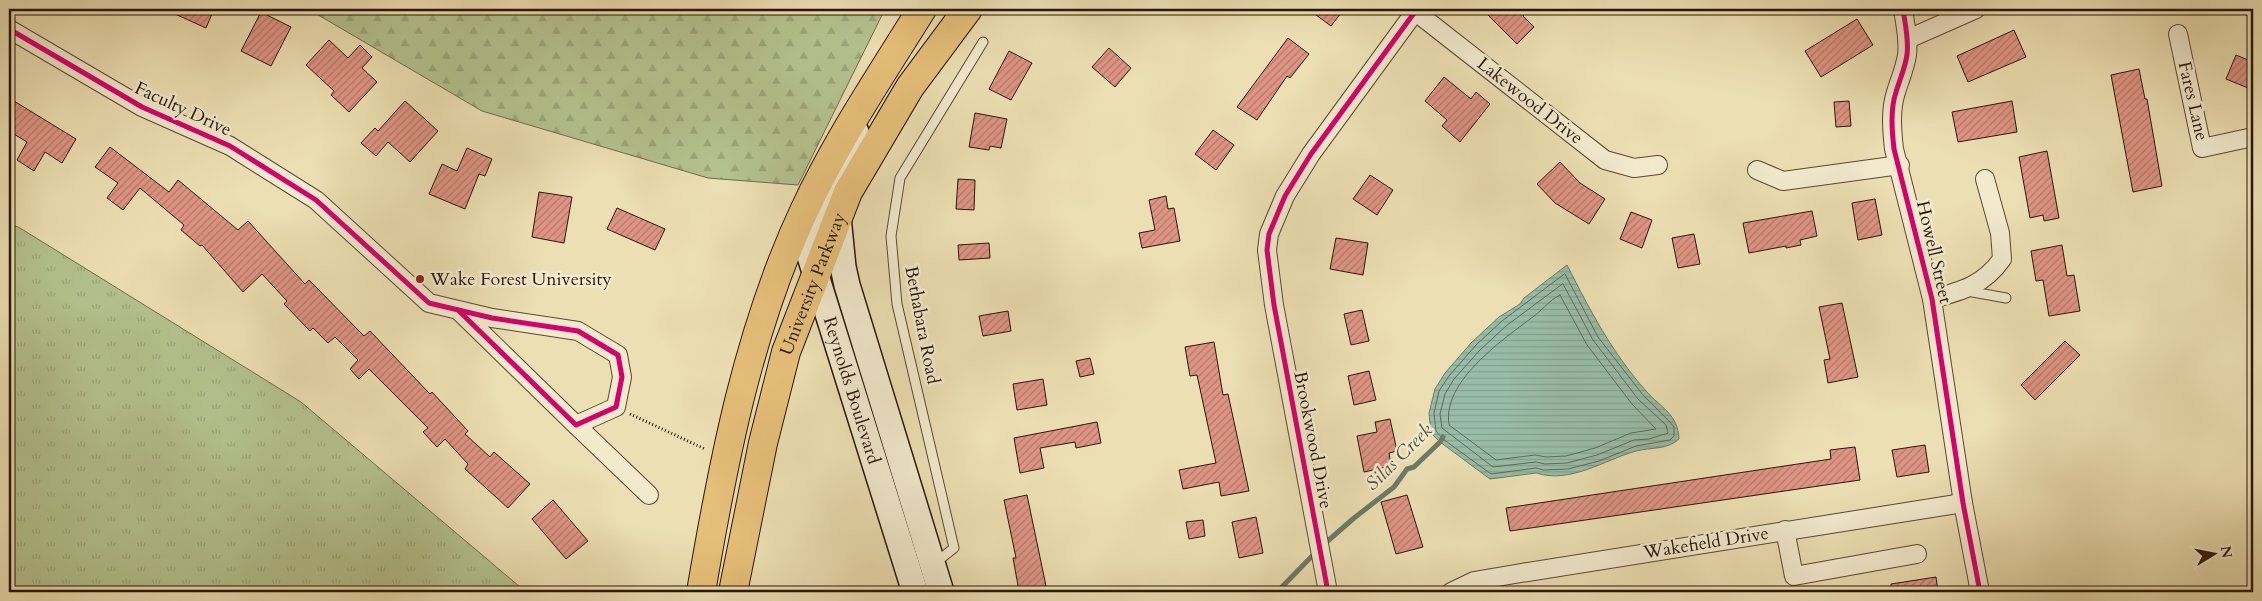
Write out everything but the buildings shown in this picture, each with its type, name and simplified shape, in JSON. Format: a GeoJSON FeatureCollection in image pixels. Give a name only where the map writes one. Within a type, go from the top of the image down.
{"type":"FeatureCollection","features":[{"type":"Feature","properties":{"kind":"main road","name":"University Parkway"},"geometry":{"type":"LineString","coordinates":[[700,592],[727,450],[758,335],[790,244],[830,157],[922,9]]}},
{"type":"Feature","properties":{"kind":"main road","name":"University Parkway"},"geometry":{"type":"LineString","coordinates":[[733,592],[763,443],[786,352],[848,192],[910,87],[968,9]]}},
{"type":"Feature","properties":{"kind":"main road","name":"Reynolds Boulevard"},"geometry":{"type":"LineString","coordinates":[[860,107],[854,144],[835,180],[810,238],[808,254],[816,272],[915,592]]}},
{"type":"Feature","properties":{"kind":"main road","name":"Reynolds Boulevard"},"geometry":{"type":"LineString","coordinates":[[838,217],[843,268],[847,285],[941,592]]}},
{"type":"Feature","properties":{"kind":"street","name":"Lakewood Drive"},"geometry":{"type":"LineString","coordinates":[[1415,9],[1605,160],[1634,168],[1658,165]]}},
{"type":"Feature","properties":{"kind":"street","name":"Brookwood Drive"},"geometry":{"type":"LineString","coordinates":[[1328,592],[1274,305],[1267,250],[1269,234],[1285,196],[1311,154],[1415,9]]}},
{"type":"Feature","properties":{"kind":"street","name":"Howell Street"},"geometry":{"type":"LineString","coordinates":[[1903,9],[1908,38],[1904,70],[1895,93],[1892,109],[1894,149],[1900,165],[1932,299],[1963,503],[1980,592]]}},
{"type":"Feature","properties":{"kind":"street"},"geometry":{"type":"LineString","coordinates":[[1908,38],[1976,9]]}},
{"type":"Feature","properties":{"kind":"street","name":"Faculty Drive"},"geometry":{"type":"LineString","coordinates":[[9,29],[142,108],[230,146],[316,200],[429,303],[492,318],[578,331],[618,355],[622,377],[616,407]]}},
{"type":"Feature","properties":{"kind":"street","name":"Fares Lane"},"geometry":{"type":"LineString","coordinates":[[2178,34],[2202,148],[2253,137]]}},
{"type":"Feature","properties":{"kind":"street"},"geometry":{"type":"LineString","coordinates":[[1757,170],[1782,181],[1900,165]]}},
{"type":"Feature","properties":{"kind":"street"},"geometry":{"type":"LineString","coordinates":[[1932,299],[1964,291],[1990,274],[2002,259],[2000,233],[1985,179]]}},
{"type":"Feature","properties":{"kind":"street"},"geometry":{"type":"LineString","coordinates":[[458,310],[649,496]]}},
{"type":"Feature","properties":{"kind":"street"},"geometry":{"type":"LineString","coordinates":[[576,425],[616,407]]}},
{"type":"Feature","properties":{"kind":"street","name":"Wakefield Drive"},"geometry":{"type":"LineString","coordinates":[[1451,592],[1474,581],[1512,574],[1963,503]]}},
{"type":"Feature","properties":{"kind":"street"},"geometry":{"type":"LineString","coordinates":[[1785,530],[1794,576],[1917,554]]}},
{"type":"Feature","properties":{"kind":"lane","name":"Bethabara Road"},"geometry":{"type":"LineString","coordinates":[[933,564],[954,548],[897,304],[891,236],[900,178],[983,42]]}},
{"type":"Feature","properties":{"kind":"lane"},"geometry":{"type":"LineString","coordinates":[[1964,291],[2006,298]]}},
{"type":"Feature","properties":{"kind":"path"},"geometry":{"type":"LineString","coordinates":[[616,407],[709,451]]}},
{"type":"Feature","properties":{"kind":"green space"},"geometry":{"type":"Polygon","coordinates":[[[308,9],[885,9],[798,185],[708,178],[482,111],[308,9]]]}},
{"type":"Feature","properties":{"kind":"green space"},"geometry":{"type":"Polygon","coordinates":[[[9,223],[301,402],[526,592],[9,592],[9,223]]]}},
{"type":"Feature","properties":{"kind":"water"},"geometry":{"type":"Polygon","coordinates":[[[1567,265],[1593,315],[1622,361],[1646,391],[1668,412],[1676,423],[1679,439],[1669,445],[1636,451],[1575,473],[1549,476],[1536,473],[1490,479],[1440,442],[1431,433],[1429,413],[1435,389],[1445,373],[1472,342],[1499,317],[1520,304],[1524,298],[1567,265]]]}},
{"type":"Feature","properties":{"kind":"waterway","name":"Silas Creek"},"geometry":{"type":"LineString","coordinates":[[1322,546],[1394,487],[1407,469],[1414,467],[1443,437]]}},
{"type":"Feature","properties":{"kind":"waterway","name":"Silas Creek"},"geometry":{"type":"LineString","coordinates":[[1277,592],[1316,552]]}},
{"type":"Feature","properties":{"kind":"cycle path"},"geometry":{"type":"LineString","coordinates":[[1328,592],[1274,305],[1267,250],[1269,234],[1285,196],[1311,154],[1417,9]]}},
{"type":"Feature","properties":{"kind":"cycle path"},"geometry":{"type":"LineString","coordinates":[[1903,9],[1907,55],[1892,113],[1894,149],[1932,299],[1963,503],[1980,592]]}},
{"type":"Feature","properties":{"kind":"cycle path"},"geometry":{"type":"LineString","coordinates":[[9,29],[142,107],[230,146],[316,200],[429,303],[492,318],[578,331],[618,355],[622,377],[616,407],[576,425],[458,310]]}},
{"type":"Feature","properties":{"kind":"place","name":"Wake Forest University"},"geometry":{"type":"Point","coordinates":[420,279]}}]}
